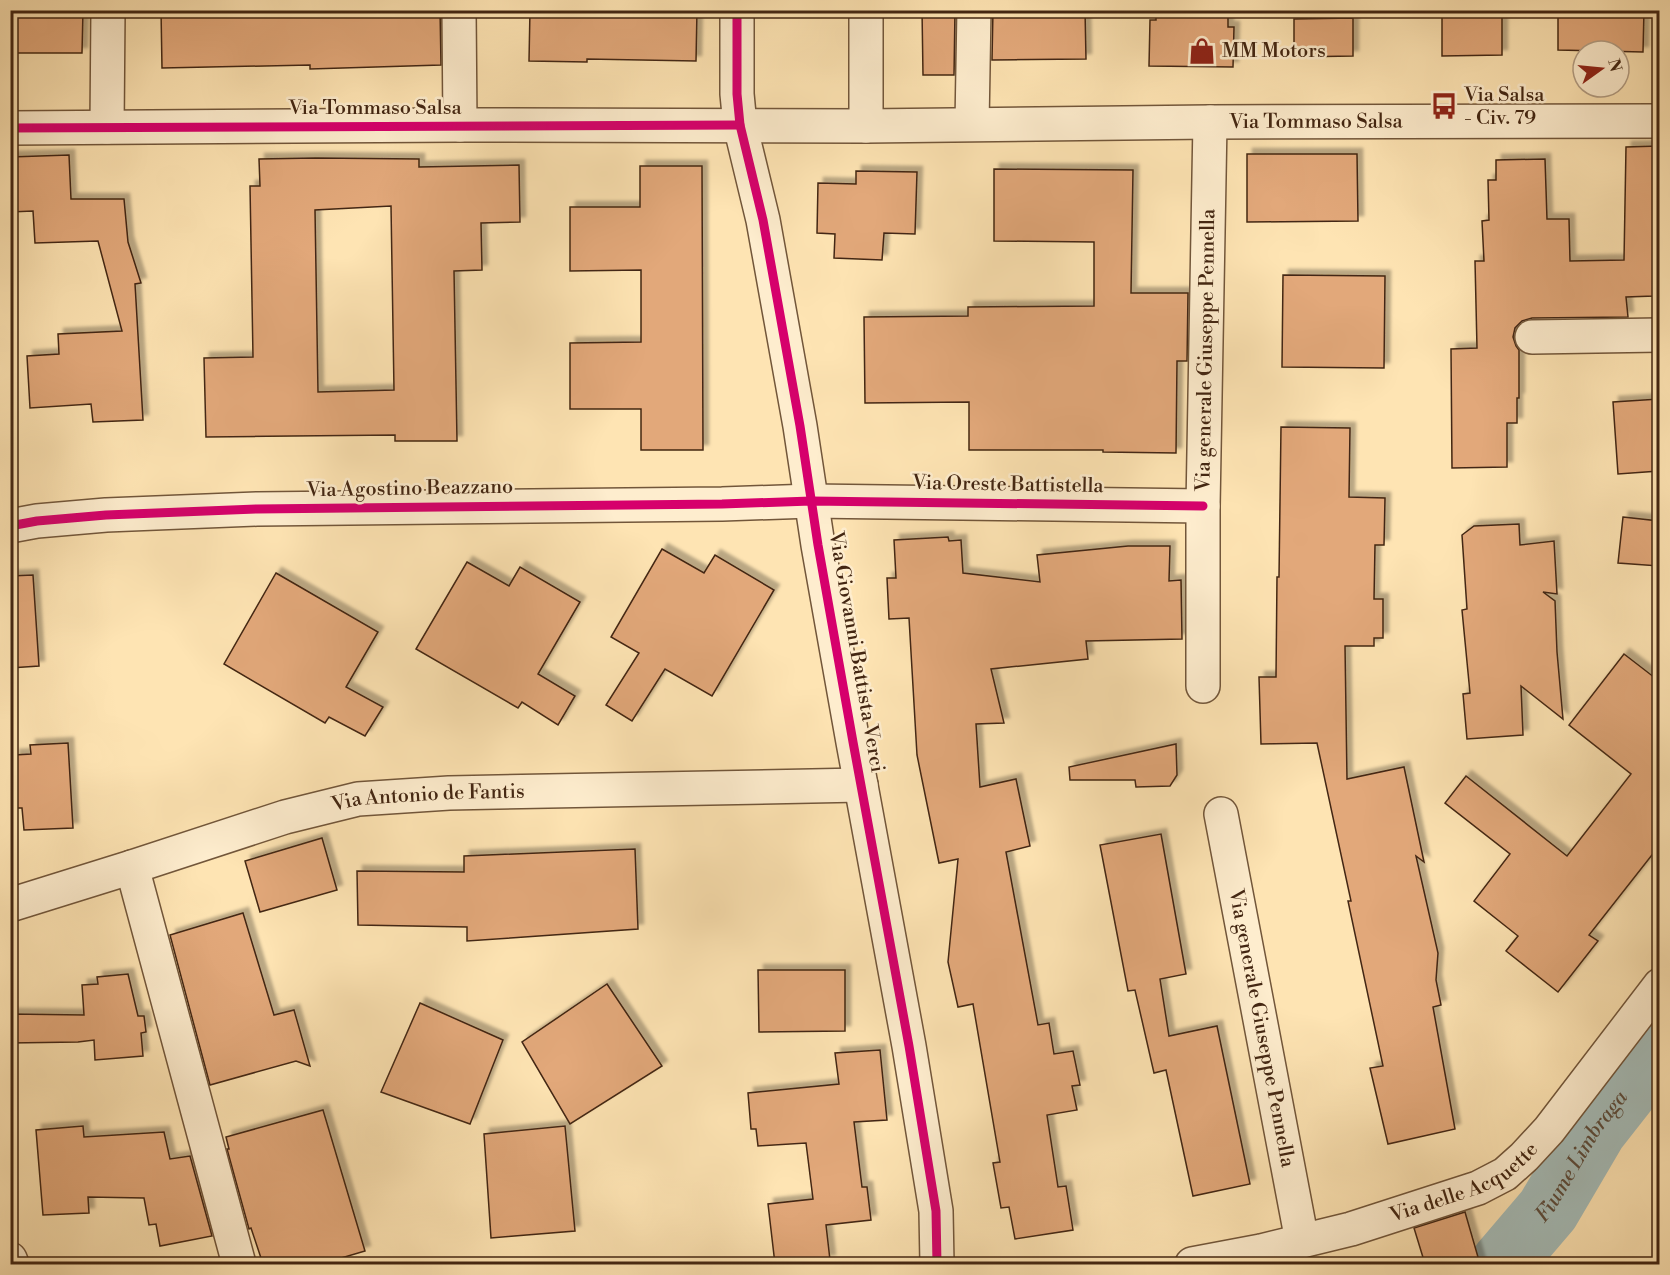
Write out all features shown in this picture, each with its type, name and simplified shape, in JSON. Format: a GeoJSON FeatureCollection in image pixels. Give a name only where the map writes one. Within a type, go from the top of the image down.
{"type":"FeatureCollection","features":[{"type":"Feature","properties":{"kind":"street"},"geometry":{"type":"LineString","coordinates":[[107,127],[108,10]]}},
{"type":"Feature","properties":{"kind":"street"},"geometry":{"type":"LineString","coordinates":[[459,10],[460,125]]}},
{"type":"Feature","properties":{"kind":"street","name":"Via Giovanni Battista Verci"},"geometry":{"type":"LineString","coordinates":[[737,10],[737,94],[740,125],[763,220],[861,785],[927,1148],[936,1211],[937,1264]]}},
{"type":"Feature","properties":{"kind":"street"},"geometry":{"type":"LineString","coordinates":[[866,10],[866,126]]}},
{"type":"Feature","properties":{"kind":"street"},"geometry":{"type":"LineString","coordinates":[[972,124],[974,10]]}},
{"type":"Feature","properties":{"kind":"street","name":"Via Tommaso Salsa"},"geometry":{"type":"LineString","coordinates":[[10,128],[1659,121]]}},
{"type":"Feature","properties":{"kind":"street","name":"Via generale Giuseppe Pennella"},"geometry":{"type":"LineString","coordinates":[[1203,687],[1203,506],[1210,122]]}},
{"type":"Feature","properties":{"kind":"street"},"geometry":{"type":"LineString","coordinates":[[1532,337],[1659,335]]}},
{"type":"Feature","properties":{"kind":"street","name":"Via Oreste Battistella"},"geometry":{"type":"LineString","coordinates":[[811,501],[1203,506]]}},
{"type":"Feature","properties":{"kind":"street","name":"Via Agostino Beazzano"},"geometry":{"type":"LineString","coordinates":[[10,526],[37,521],[182,511],[811,501]]}},
{"type":"Feature","properties":{"kind":"street","name":"Via Antonio de Fantis"},"geometry":{"type":"LineString","coordinates":[[10,905],[285,817],[358,799],[449,793],[861,785]]}},
{"type":"Feature","properties":{"kind":"street","name":"Via generale Giuseppe Pennella"},"geometry":{"type":"LineString","coordinates":[[1221,814],[1302,1241]]}},
{"type":"Feature","properties":{"kind":"street"},"geometry":{"type":"LineString","coordinates":[[132,867],[239,1264]]}},
{"type":"Feature","properties":{"kind":"street","name":"Via delle Acquette"},"geometry":{"type":"LineString","coordinates":[[1192,1264],[1261,1251],[1362,1225],[1478,1188],[1505,1174],[1549,1130],[1659,985]]}},
{"type":"Feature","properties":{"kind":"street"},"geometry":{"type":"LineString","coordinates":[[10,1259],[12,1264]]}},
{"type":"Feature","properties":{"kind":"building"},"geometry":{"type":"Polygon","coordinates":[[[10,10],[83,10],[82,53],[10,53],[10,10]]]}},
{"type":"Feature","properties":{"kind":"building"},"geometry":{"type":"Polygon","coordinates":[[[161,10],[440,10],[441,65],[310,69],[310,65],[162,68],[161,10]]]}},
{"type":"Feature","properties":{"kind":"building"},"geometry":{"type":"Polygon","coordinates":[[[530,10],[697,10],[696,61],[587,59],[587,62],[529,61],[530,10]]]}},
{"type":"Feature","properties":{"kind":"building"},"geometry":{"type":"Polygon","coordinates":[[[922,10],[955,10],[954,75],[923,75],[922,10]]]}},
{"type":"Feature","properties":{"kind":"building"},"geometry":{"type":"Polygon","coordinates":[[[993,10],[1085,10],[1086,59],[992,60],[993,10]]]}},
{"type":"Feature","properties":{"kind":"building"},"geometry":{"type":"Polygon","coordinates":[[[1156,10],[1228,10],[1228,27],[1234,27],[1233,67],[1149,66],[1150,20],[1156,20],[1156,10]]]}},
{"type":"Feature","properties":{"kind":"building"},"geometry":{"type":"Polygon","coordinates":[[[1442,10],[1477,10],[1477,16],[1502,16],[1502,55],[1442,56],[1442,10]]]}},
{"type":"Feature","properties":{"kind":"building"},"geometry":{"type":"Polygon","coordinates":[[[1558,10],[1644,10],[1643,52],[1631,52],[1631,39],[1571,39],[1571,50],[1558,50],[1558,10]]]}},
{"type":"Feature","properties":{"kind":"building"},"geometry":{"type":"Polygon","coordinates":[[[1353,18],[1353,56],[1294,57],[1294,19],[1353,18]]]}},
{"type":"Feature","properties":{"kind":"building"},"geometry":{"type":"Polygon","coordinates":[[[1659,146],[1654,296],[1626,297],[1628,317],[1532,318],[1522,321],[1515,328],[1513,337],[1519,350],[1519,398],[1517,398],[1517,423],[1507,423],[1507,467],[1452,468],[1451,349],[1477,348],[1475,261],[1484,261],[1482,221],[1489,220],[1488,180],[1496,180],[1496,160],[1545,159],[1547,219],[1569,219],[1570,261],[1624,260],[1626,147],[1659,146]]]}},
{"type":"Feature","properties":{"kind":"building"},"geometry":{"type":"Polygon","coordinates":[[[1247,154],[1357,154],[1358,221],[1247,222],[1247,154]]]}},
{"type":"Feature","properties":{"kind":"building"},"geometry":{"type":"Polygon","coordinates":[[[69,155],[71,199],[124,199],[128,242],[141,283],[135,284],[143,420],[93,422],[91,404],[30,408],[27,356],[59,354],[58,334],[122,331],[98,241],[35,243],[33,211],[10,212],[10,157],[69,155]]]}},
{"type":"Feature","properties":{"kind":"building"},"geometry":{"type":"Polygon","coordinates":[[[259,159],[419,159],[419,167],[519,165],[520,222],[481,223],[482,270],[454,271],[457,441],[395,441],[395,435],[206,437],[204,358],[253,357],[250,186],[260,186],[259,159]],[[391,206],[315,210],[318,392],[394,390],[391,206]]]}},
{"type":"Feature","properties":{"kind":"building"},"geometry":{"type":"Polygon","coordinates":[[[640,166],[702,166],[703,450],[641,450],[641,409],[570,409],[570,343],[641,342],[641,270],[570,271],[570,207],[640,207],[640,166]]]}},
{"type":"Feature","properties":{"kind":"building"},"geometry":{"type":"Polygon","coordinates":[[[994,169],[1133,170],[1131,293],[1188,293],[1187,361],[1177,361],[1176,453],[1103,452],[1103,450],[969,450],[969,402],[865,403],[864,317],[968,316],[968,307],[1094,306],[1094,242],[994,241],[994,169]]]}},
{"type":"Feature","properties":{"kind":"building"},"geometry":{"type":"Polygon","coordinates":[[[856,171],[917,172],[915,234],[884,233],[882,260],[834,258],[835,234],[817,233],[818,183],[856,184],[856,171]]]}},
{"type":"Feature","properties":{"kind":"building"},"geometry":{"type":"Polygon","coordinates":[[[1283,275],[1385,276],[1384,368],[1282,367],[1283,275]]]}},
{"type":"Feature","properties":{"kind":"building"},"geometry":{"type":"Polygon","coordinates":[[[1659,399],[1659,471],[1618,474],[1613,402],[1659,399]]]}},
{"type":"Feature","properties":{"kind":"building"},"geometry":{"type":"Polygon","coordinates":[[[1281,427],[1350,428],[1349,497],[1385,498],[1384,545],[1375,545],[1374,599],[1383,599],[1383,638],[1374,638],[1374,646],[1345,646],[1347,779],[1404,767],[1424,862],[1416,856],[1438,953],[1436,980],[1441,1005],[1433,1007],[1455,1129],[1388,1144],[1370,1068],[1383,1066],[1317,743],[1261,744],[1259,677],[1276,677],[1281,427]]]}},
{"type":"Feature","properties":{"kind":"building"},"geometry":{"type":"Polygon","coordinates":[[[1623,517],[1659,521],[1659,566],[1618,563],[1623,517]]]}},
{"type":"Feature","properties":{"kind":"building"},"geometry":{"type":"Polygon","coordinates":[[[1519,524],[1520,545],[1554,541],[1557,594],[1543,592],[1555,601],[1563,719],[1521,686],[1523,735],[1467,739],[1463,694],[1470,693],[1462,610],[1467,609],[1462,535],[1474,526],[1519,524]]]}},
{"type":"Feature","properties":{"kind":"building"},"geometry":{"type":"Polygon","coordinates":[[[948,537],[949,541],[961,540],[963,573],[1040,582],[1037,555],[1128,546],[1170,546],[1169,581],[1181,580],[1182,639],[1086,641],[1088,659],[991,669],[1004,723],[976,724],[980,787],[1016,779],[1030,846],[1006,852],[1038,1025],[1049,1023],[1054,1054],[1073,1051],[1080,1085],[1072,1086],[1077,1110],[1047,1115],[1058,1187],[1066,1186],[1073,1230],[1015,1239],[1009,1207],[1001,1208],[993,1163],[1000,1162],[973,1004],[958,1007],[948,962],[958,859],[939,863],[917,755],[909,618],[889,619],[887,578],[896,578],[894,540],[948,537]]]}},
{"type":"Feature","properties":{"kind":"building"},"geometry":{"type":"Polygon","coordinates":[[[662,549],[704,573],[715,555],[774,590],[712,696],[665,669],[632,721],[606,705],[639,653],[611,637],[662,549]]]}},
{"type":"Feature","properties":{"kind":"building"},"geometry":{"type":"Polygon","coordinates":[[[467,562],[509,586],[520,567],[580,602],[538,674],[575,696],[558,725],[522,702],[518,708],[416,649],[467,562]]]}},
{"type":"Feature","properties":{"kind":"building"},"geometry":{"type":"Polygon","coordinates":[[[276,573],[378,632],[346,687],[383,707],[365,736],[329,717],[325,723],[224,664],[276,573]]]}},
{"type":"Feature","properties":{"kind":"building"},"geometry":{"type":"Polygon","coordinates":[[[33,575],[39,666],[10,668],[10,576],[33,575]]]}},
{"type":"Feature","properties":{"kind":"building"},"geometry":{"type":"Polygon","coordinates":[[[1624,654],[1659,681],[1659,846],[1589,935],[1598,941],[1558,992],[1506,951],[1518,936],[1474,901],[1510,854],[1445,803],[1466,776],[1567,856],[1631,774],[1569,725],[1624,654]]]}},
{"type":"Feature","properties":{"kind":"building"},"geometry":{"type":"Polygon","coordinates":[[[68,743],[73,828],[24,830],[22,808],[17,808],[14,755],[31,754],[30,745],[68,743]]]}},
{"type":"Feature","properties":{"kind":"building"},"geometry":{"type":"Polygon","coordinates":[[[1176,744],[1177,775],[1170,786],[1136,787],[1135,780],[1070,780],[1069,767],[1176,744]]]}},
{"type":"Feature","properties":{"kind":"building"},"geometry":{"type":"Polygon","coordinates":[[[1161,834],[1186,974],[1160,979],[1169,1036],[1217,1026],[1250,1184],[1193,1196],[1166,1070],[1154,1073],[1135,990],[1128,991],[1100,845],[1161,834]]]}},
{"type":"Feature","properties":{"kind":"building"},"geometry":{"type":"Polygon","coordinates":[[[322,838],[337,890],[260,912],[245,861],[322,838]]]}},
{"type":"Feature","properties":{"kind":"building"},"geometry":{"type":"Polygon","coordinates":[[[635,849],[638,929],[467,941],[467,927],[358,925],[357,871],[464,872],[464,856],[635,849]]]}},
{"type":"Feature","properties":{"kind":"building"},"geometry":{"type":"Polygon","coordinates":[[[243,913],[274,1015],[294,1010],[310,1066],[296,1061],[210,1085],[170,935],[243,913]]]}},
{"type":"Feature","properties":{"kind":"building"},"geometry":{"type":"Polygon","coordinates":[[[758,970],[845,970],[845,1031],[759,1032],[758,970]]]}},
{"type":"Feature","properties":{"kind":"building"},"geometry":{"type":"Polygon","coordinates":[[[128,974],[138,1016],[144,1016],[146,1032],[141,1033],[143,1056],[95,1060],[94,1040],[10,1043],[10,1014],[84,1015],[82,985],[98,984],[97,977],[128,974]]]}},
{"type":"Feature","properties":{"kind":"building"},"geometry":{"type":"Polygon","coordinates":[[[607,984],[662,1066],[570,1124],[522,1042],[607,984]]]}},
{"type":"Feature","properties":{"kind":"building"},"geometry":{"type":"Polygon","coordinates":[[[420,1003],[503,1040],[470,1124],[381,1092],[420,1003]]]}},
{"type":"Feature","properties":{"kind":"building"},"geometry":{"type":"Polygon","coordinates":[[[880,1050],[887,1120],[854,1122],[862,1187],[867,1187],[871,1220],[826,1225],[830,1260],[775,1264],[768,1204],[813,1199],[806,1143],[758,1146],[756,1129],[751,1129],[748,1093],[839,1084],[835,1053],[880,1050]]]}},
{"type":"Feature","properties":{"kind":"building"},"geometry":{"type":"Polygon","coordinates":[[[323,1110],[365,1251],[321,1264],[263,1264],[251,1228],[249,1229],[227,1149],[229,1149],[226,1137],[323,1110]]]}},
{"type":"Feature","properties":{"kind":"building"},"geometry":{"type":"Polygon","coordinates":[[[83,1126],[84,1137],[164,1132],[170,1159],[190,1156],[212,1236],[160,1246],[156,1224],[149,1225],[144,1198],[88,1197],[89,1213],[43,1215],[36,1130],[83,1126]]]}},
{"type":"Feature","properties":{"kind":"building"},"geometry":{"type":"Polygon","coordinates":[[[565,1126],[575,1231],[491,1238],[484,1134],[565,1126]]]}},
{"type":"Feature","properties":{"kind":"building"},"geometry":{"type":"Polygon","coordinates":[[[1465,1212],[1480,1264],[1425,1264],[1414,1228],[1465,1212]]]}},
{"type":"Feature","properties":{"kind":"waterway","name":"Fiume Limbraga"},"geometry":{"type":"LineString","coordinates":[[1502,1264],[1548,1210],[1595,1130],[1660,1047]]}},
{"type":"Feature","properties":{"kind":"waterway"},"geometry":{"type":"LineString","coordinates":[[1611,1110],[1660,1095]]}},
{"type":"Feature","properties":{"kind":"cycle path"},"geometry":{"type":"LineString","coordinates":[[737,10],[737,94],[740,125],[763,220],[800,426],[818,545],[909,1046],[936,1211],[937,1264]]}},
{"type":"Feature","properties":{"kind":"cycle path"},"geometry":{"type":"LineString","coordinates":[[10,128],[740,125]]}},
{"type":"Feature","properties":{"kind":"cycle path"},"geometry":{"type":"LineString","coordinates":[[10,526],[37,521],[106,515],[257,509],[811,501],[1203,506]]}},
{"type":"Feature","properties":{"kind":"place","name":"MM Motors"},"geometry":{"type":"Point","coordinates":[1202,51]}},
{"type":"Feature","properties":{"kind":"place","name":"Via Salsa - Civ. 79"},"geometry":{"type":"Point","coordinates":[1444,106]}}]}
